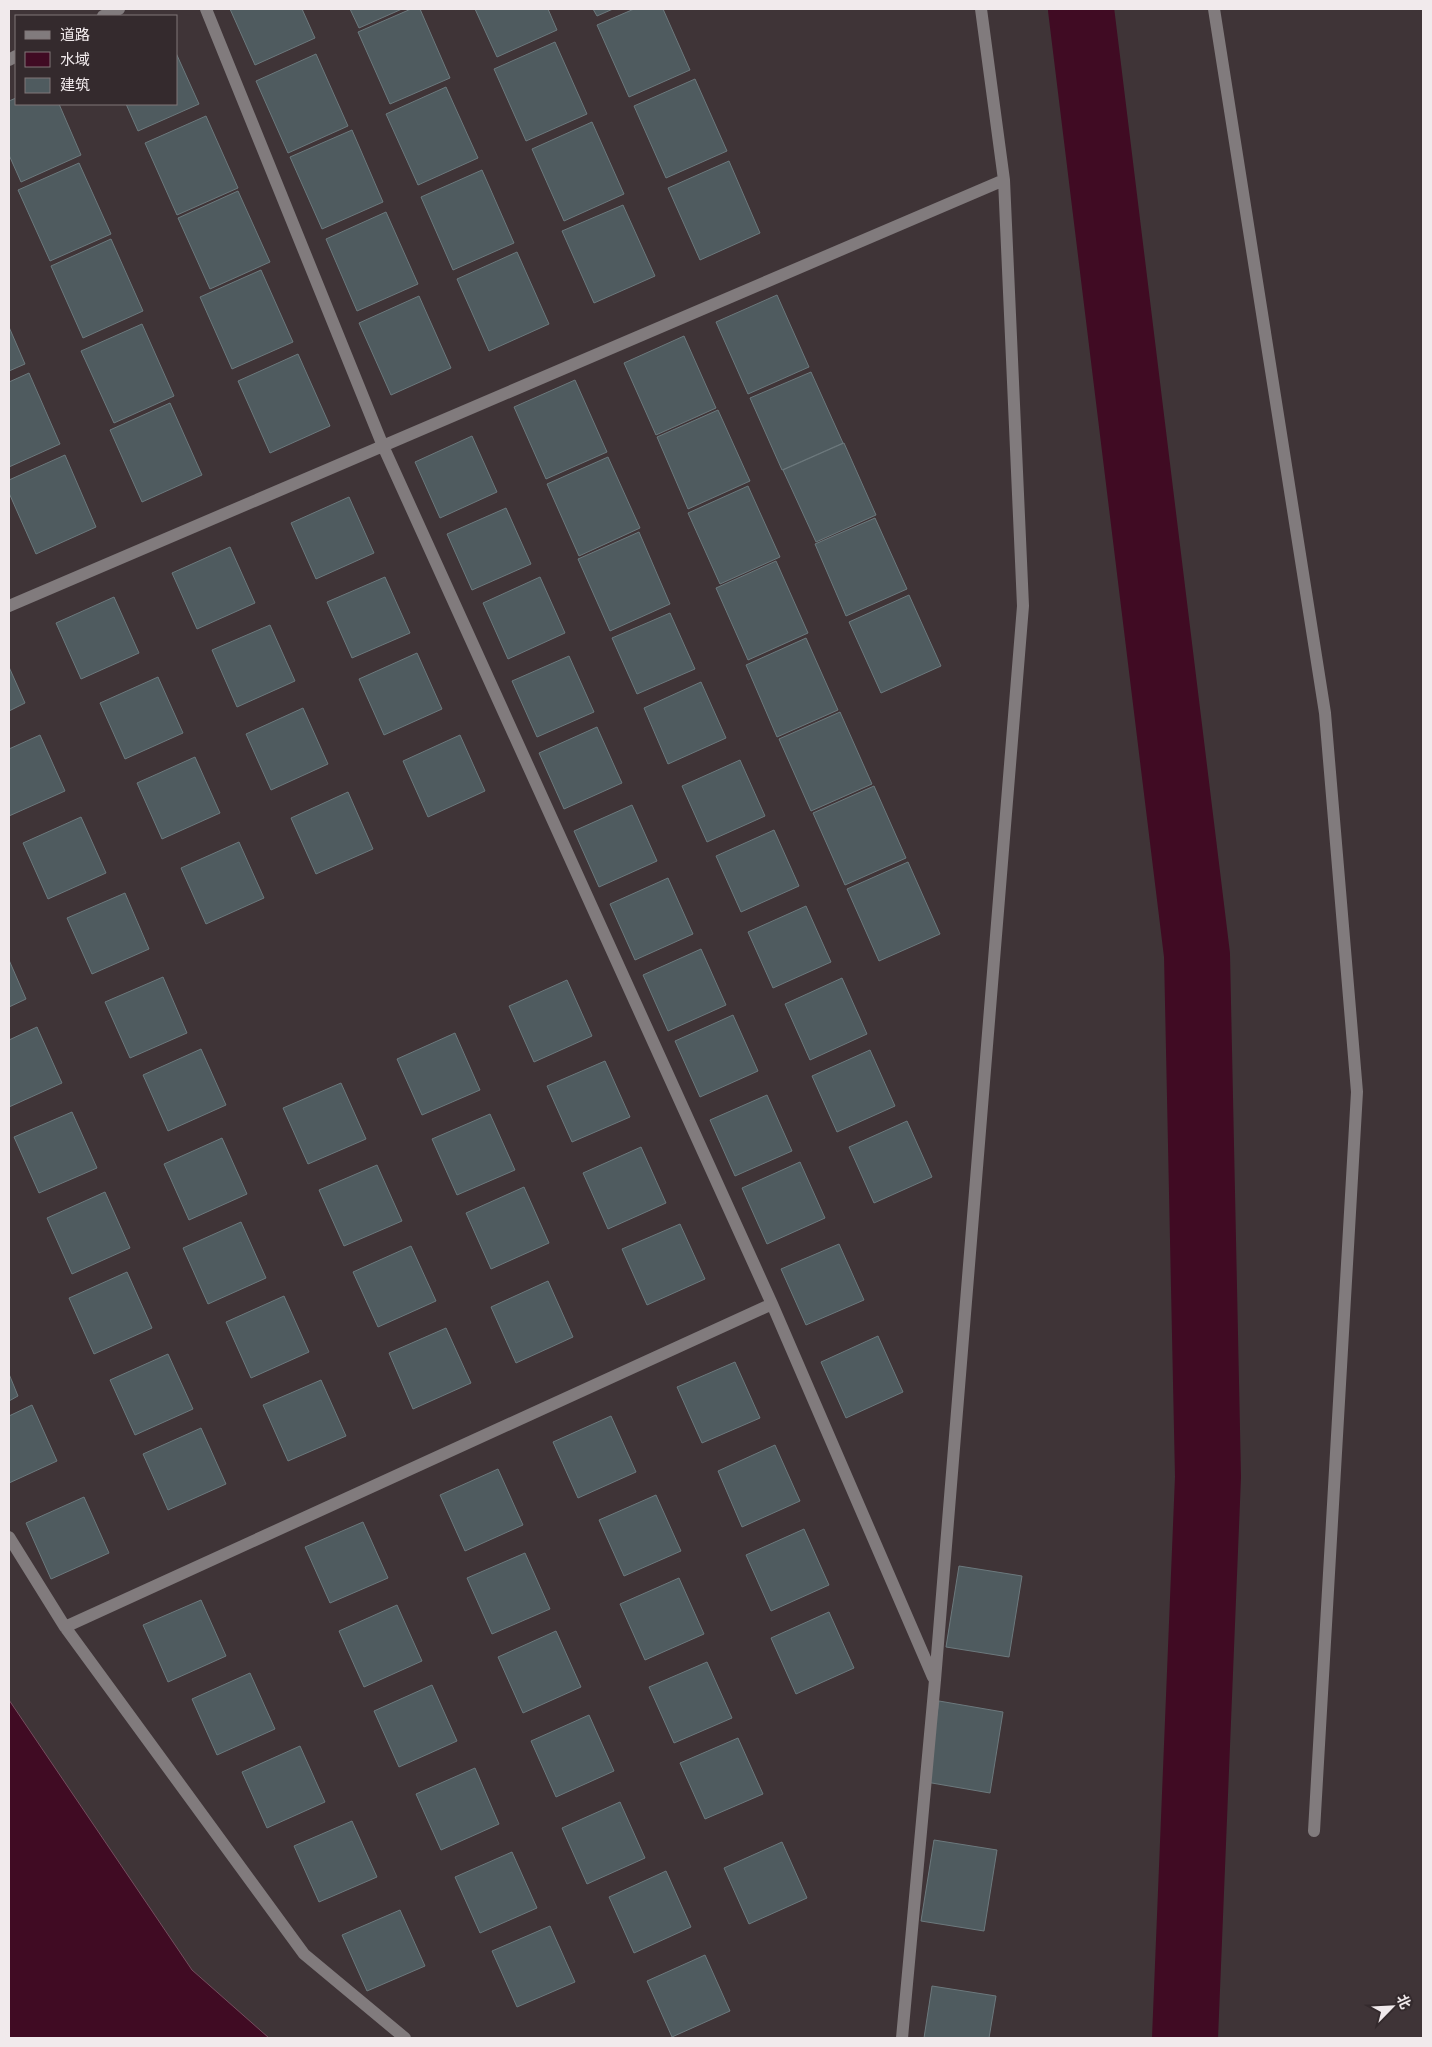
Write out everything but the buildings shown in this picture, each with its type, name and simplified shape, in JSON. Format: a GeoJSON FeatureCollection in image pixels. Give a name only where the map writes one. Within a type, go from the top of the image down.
{"type":"FeatureCollection","features":[{"type":"Feature","properties":{"kind":"street"},"geometry":{"type":"LineString","coordinates":[[104,15],[119,9]]}},
{"type":"Feature","properties":{"kind":"street"},"geometry":{"type":"LineString","coordinates":[[206,9],[383,446],[772,1304],[935,1680]]}},
{"type":"Feature","properties":{"kind":"street"},"geometry":{"type":"LineString","coordinates":[[902,2038],[935,1680],[1023,606],[1004,180],[981,9]]}},
{"type":"Feature","properties":{"kind":"street"},"geometry":{"type":"LineString","coordinates":[[1214,9],[1325,713],[1357,1092],[1314,1831]]}},
{"type":"Feature","properties":{"kind":"street"},"geometry":{"type":"LineString","coordinates":[[9,606],[1004,180]]}},
{"type":"Feature","properties":{"kind":"street"},"geometry":{"type":"LineString","coordinates":[[65,1627],[772,1304]]}},
{"type":"Feature","properties":{"kind":"street"},"geometry":{"type":"LineString","coordinates":[[9,1536],[65,1627],[304,1954],[406,2038]]}},
{"type":"Feature","properties":{"kind":"water"},"geometry":{"type":"Polygon","coordinates":[[[9,1700],[192,1970],[269,2038],[9,2038],[9,1700]]]}},
{"type":"Feature","properties":{"kind":"waterway"},"geometry":{"type":"LineString","coordinates":[[1081,9],[1197,955],[1208,1477],[1185,2038]]}}]}
